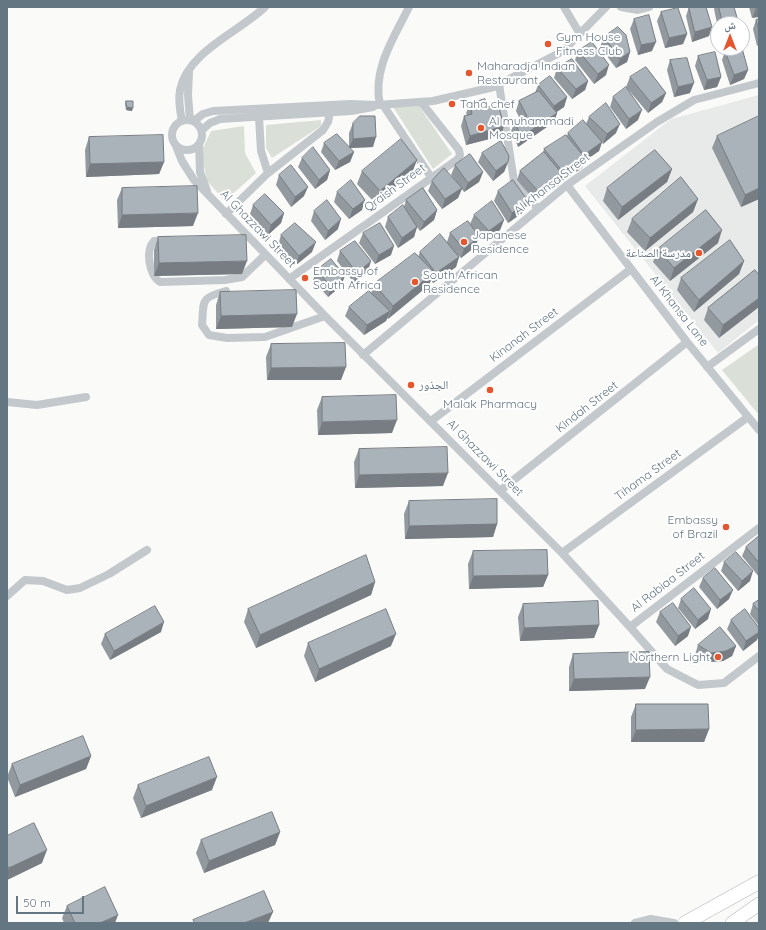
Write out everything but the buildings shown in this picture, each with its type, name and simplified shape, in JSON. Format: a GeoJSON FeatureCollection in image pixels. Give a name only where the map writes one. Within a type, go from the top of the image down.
{"type":"FeatureCollection","features":[{"type":"Feature","properties":{"kind":"highway"},"geometry":{"type":"LineString","coordinates":[[685,923],[759,882]]}},
{"type":"Feature","properties":{"kind":"highway"},"geometry":{"type":"LineString","coordinates":[[732,923],[759,904]]}},
{"type":"Feature","properties":{"kind":"street"},"geometry":{"type":"LineString","coordinates":[[265,7],[256,16],[206,52],[189,70],[180,91],[189,121],[202,130],[203,138],[199,145],[188,151],[176,146],[172,139],[172,130],[178,123],[189,121],[202,114],[213,111],[350,104],[380,105],[421,102],[441,99],[499,84],[563,51],[606,7]]}},
{"type":"Feature","properties":{"kind":"street"},"geometry":{"type":"LineString","coordinates":[[408,7],[380,67],[377,90],[380,105],[431,177]]}},
{"type":"Feature","properties":{"kind":"street"},"geometry":{"type":"LineString","coordinates":[[564,7],[580,34]]}},
{"type":"Feature","properties":{"kind":"street"},"geometry":{"type":"LineString","coordinates":[[621,7],[638,10],[649,7]]}},
{"type":"Feature","properties":{"kind":"street","name":"Al Khansa Street"},"geometry":{"type":"LineString","coordinates":[[363,355],[567,185],[657,122],[694,100],[759,83]]}},
{"type":"Feature","properties":{"kind":"street"},"geometry":{"type":"LineString","coordinates":[[499,84],[514,181],[538,209]]}},
{"type":"Feature","properties":{"kind":"street","name":"Qraish Street"},"geometry":{"type":"LineString","coordinates":[[289,279],[458,159],[460,155],[459,150],[421,102]]}},
{"type":"Feature","properties":{"kind":"street"},"geometry":{"type":"LineString","coordinates":[[202,130],[210,123],[220,119],[358,111],[380,105]]}},
{"type":"Feature","properties":{"kind":"street"},"geometry":{"type":"LineString","coordinates":[[226,214],[268,173],[324,130],[330,113]]}},
{"type":"Feature","properties":{"kind":"street"},"geometry":{"type":"LineString","coordinates":[[259,117],[260,146],[268,173]]}},
{"type":"Feature","properties":{"kind":"street","name":"Al Ghazzawi Street"},"geometry":{"type":"LineString","coordinates":[[199,145],[200,172],[208,194]]}},
{"type":"Feature","properties":{"kind":"street","name":"Al Ghazzawi Street"},"geometry":{"type":"LineString","coordinates":[[176,146],[182,161],[194,180],[226,214],[242,234],[265,255],[562,553],[667,669],[698,685],[724,683],[759,656]]}},
{"type":"Feature","properties":{"kind":"street","name":"Al Khansa Lane"},"geometry":{"type":"LineString","coordinates":[[567,185],[688,342],[759,430]]}},
{"type":"Feature","properties":{"kind":"street"},"geometry":{"type":"LineString","coordinates":[[177,239],[154,241],[151,244],[149,252],[152,272],[154,278],[160,282],[226,280],[242,277],[265,255]]}},
{"type":"Feature","properties":{"kind":"street","name":"Kinanah Street"},"geometry":{"type":"LineString","coordinates":[[430,421],[631,268]]}},
{"type":"Feature","properties":{"kind":"street"},"geometry":{"type":"LineString","coordinates":[[226,291],[206,297],[203,303],[202,325],[209,335],[227,338],[265,337],[325,316]]}},
{"type":"Feature","properties":{"kind":"street"},"geometry":{"type":"LineString","coordinates":[[707,366],[759,329]]}},
{"type":"Feature","properties":{"kind":"street","name":"Kindah Street"},"geometry":{"type":"LineString","coordinates":[[500,490],[688,342]]}},
{"type":"Feature","properties":{"kind":"street"},"geometry":{"type":"LineString","coordinates":[[7,402],[37,405],[86,397]]}},
{"type":"Feature","properties":{"kind":"street","name":"Tihama Street"},"geometry":{"type":"LineString","coordinates":[[562,553],[748,417]]}},
{"type":"Feature","properties":{"kind":"street","name":"Al Rabiaa Street"},"geometry":{"type":"LineString","coordinates":[[630,627],[759,528]]}},
{"type":"Feature","properties":{"kind":"street"},"geometry":{"type":"LineString","coordinates":[[7,596],[25,580],[43,581],[67,590],[80,588],[109,574],[147,550]]}},
{"type":"Feature","properties":{"kind":"street"},"geometry":{"type":"LineString","coordinates":[[635,923],[651,919],[674,923]]}},
{"type":"Feature","properties":{"kind":"shaded area","name":"مدرسة الصناعة"},"geometry":{"type":"Polygon","coordinates":[[[759,95],[759,320],[718,353],[585,186],[671,119],[759,95]]]}},
{"type":"Feature","properties":{"kind":"shaded area"},"geometry":{"type":"Polygon","coordinates":[[[419,106],[452,154],[433,169],[393,107],[419,106]]]}},
{"type":"Feature","properties":{"kind":"shaded area"},"geometry":{"type":"Polygon","coordinates":[[[321,120],[321,126],[272,158],[266,148],[266,125],[321,120]]]}},
{"type":"Feature","properties":{"kind":"shaded area"},"geometry":{"type":"Polygon","coordinates":[[[244,126],[245,153],[256,173],[225,201],[207,181],[201,152],[211,131],[244,126]]]}},
{"type":"Feature","properties":{"kind":"shaded area"},"geometry":{"type":"Polygon","coordinates":[[[758,345],[759,347],[759,415],[722,370],[758,345]]]}},
{"type":"Feature","properties":{"kind":"place","name":"Gym House Fitness Club"},"geometry":{"type":"Point","coordinates":[548,44]}},
{"type":"Feature","properties":{"kind":"place","name":"Maharadja Indian Restaurant"},"geometry":{"type":"Point","coordinates":[469,73]}},
{"type":"Feature","properties":{"kind":"place","name":"Taha chef"},"geometry":{"type":"Point","coordinates":[452,104]}},
{"type":"Feature","properties":{"kind":"place","name":"Al muhammadi Mosque"},"geometry":{"type":"Point","coordinates":[481,128]}},
{"type":"Feature","properties":{"kind":"place","name":"Japanese Residence"},"geometry":{"type":"Point","coordinates":[464,242]}},
{"type":"Feature","properties":{"kind":"place","name":"مدرسة الصناعة"},"geometry":{"type":"Point","coordinates":[699,253]}},
{"type":"Feature","properties":{"kind":"place","name":"Embassy of South Africa"},"geometry":{"type":"Point","coordinates":[305,278]}},
{"type":"Feature","properties":{"kind":"place","name":"South African Residence"},"geometry":{"type":"Point","coordinates":[415,282]}},
{"type":"Feature","properties":{"kind":"place","name":"الجذور"},"geometry":{"type":"Point","coordinates":[411,385]}},
{"type":"Feature","properties":{"kind":"place","name":"Malak Pharmacy"},"geometry":{"type":"Point","coordinates":[490,390]}},
{"type":"Feature","properties":{"kind":"place","name":"Embassy of Brazil"},"geometry":{"type":"Point","coordinates":[726,527]}},
{"type":"Feature","properties":{"kind":"place","name":"Northern Light"},"geometry":{"type":"Point","coordinates":[718,657]}}]}
